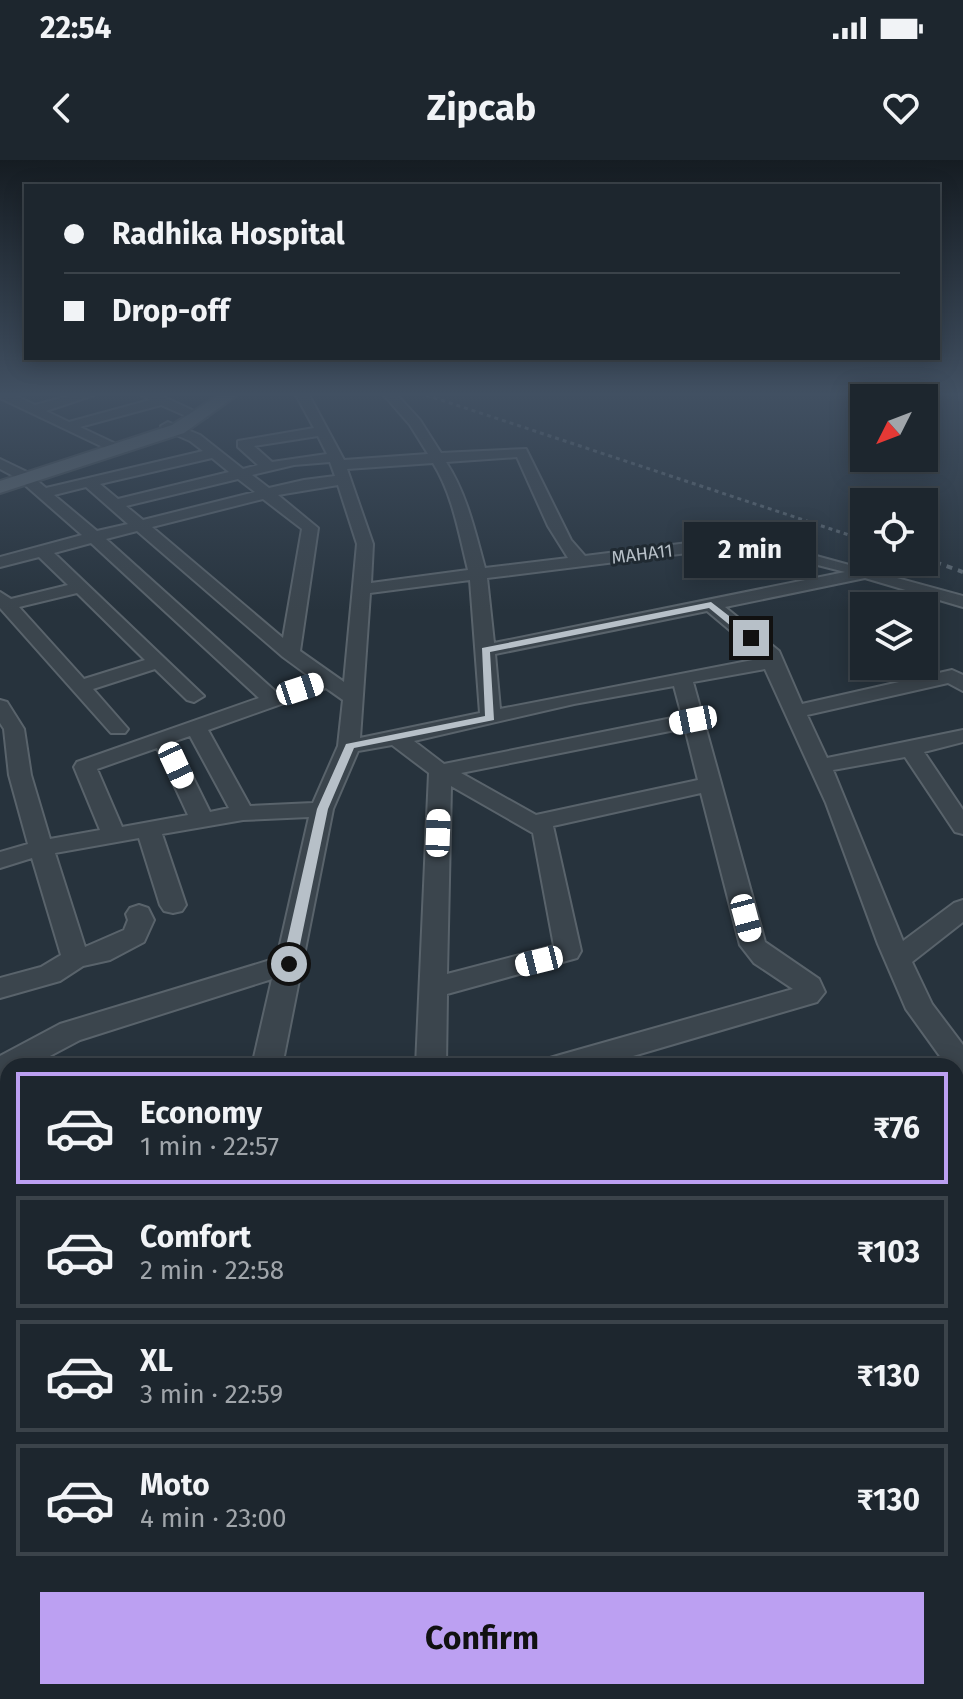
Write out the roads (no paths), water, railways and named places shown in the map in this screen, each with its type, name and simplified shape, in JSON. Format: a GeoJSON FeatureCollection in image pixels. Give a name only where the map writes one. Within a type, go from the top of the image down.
{"type":"FeatureCollection","features":[{"type":"Feature","properties":{"kind":"main road"},"geometry":{"type":"LineString","coordinates":[[24,477],[52,467]]}},
{"type":"Feature","properties":{"kind":"main road"},"geometry":{"type":"LineString","coordinates":[[0,484],[55,467]]}},
{"type":"Feature","properties":{"kind":"street"},"geometry":{"type":"LineString","coordinates":[[7,467],[24,477],[94,537],[272,699]]}},
{"type":"Feature","properties":{"kind":"street"},"geometry":{"type":"LineString","coordinates":[[43,493],[155,467]]}},
{"type":"Feature","properties":{"kind":"street"},"geometry":{"type":"LineString","coordinates":[[233,467],[310,528],[290,653]]}},
{"type":"Feature","properties":{"kind":"street"},"geometry":{"type":"LineString","coordinates":[[114,504],[269,467],[340,467]]}},
{"type":"Feature","properties":{"kind":"street"},"geometry":{"type":"LineString","coordinates":[[0,562],[304,484],[340,467]]}},
{"type":"Feature","properties":{"kind":"street"},"geometry":{"type":"LineString","coordinates":[[269,1058],[322,809],[349,746],[365,544],[340,467]]}},
{"type":"Feature","properties":{"kind":"street"},"geometry":{"type":"LineString","coordinates":[[442,467],[458,501],[478,575],[491,718]]}},
{"type":"Feature","properties":{"kind":"street"},"geometry":{"type":"LineString","coordinates":[[530,467],[567,544],[582,562]]}},
{"type":"Feature","properties":{"kind":"street"},"geometry":{"type":"LineString","coordinates":[[89,482],[290,653],[353,698]]}},
{"type":"Feature","properties":{"kind":"street","name":"MAHA11"},"geometry":{"type":"LineString","coordinates":[[361,589],[749,541],[850,569]]}},
{"type":"Feature","properties":{"kind":"street"},"geometry":{"type":"LineString","coordinates":[[43,551],[194,696]]}},
{"type":"Feature","properties":{"kind":"street"},"geometry":{"type":"LineString","coordinates":[[485,650],[851,576]]}},
{"type":"Feature","properties":{"kind":"street","name":"MAHA11"},"geometry":{"type":"LineString","coordinates":[[876,576],[963,602]]}},
{"type":"Feature","properties":{"kind":"street"},"geometry":{"type":"LineString","coordinates":[[4,601],[80,587]]}},
{"type":"Feature","properties":{"kind":"street"},"geometry":{"type":"LineString","coordinates":[[4,601],[118,729]]}},
{"type":"Feature","properties":{"kind":"street"},"geometry":{"type":"LineString","coordinates":[[711,605],[772,655],[920,1009],[959,1055]]}},
{"type":"Feature","properties":{"kind":"street"},"geometry":{"type":"LineString","coordinates":[[80,687],[158,662]]}},
{"type":"Feature","properties":{"kind":"street"},"geometry":{"type":"LineString","coordinates":[[349,746],[682,677],[765,663],[774,665]]}},
{"type":"Feature","properties":{"kind":"street"},"geometry":{"type":"LineString","coordinates":[[796,711],[952,676],[963,685]]}},
{"type":"Feature","properties":{"kind":"street"},"geometry":{"type":"LineString","coordinates":[[588,1058],[811,992],[809,986],[763,956],[753,945],[682,677]]}},
{"type":"Feature","properties":{"kind":"street"},"geometry":{"type":"LineString","coordinates":[[113,834],[85,767],[328,680]]}},
{"type":"Feature","properties":{"kind":"street"},"geometry":{"type":"LineString","coordinates":[[0,706],[14,729],[10,777],[41,848],[75,959]]}},
{"type":"Feature","properties":{"kind":"street"},"geometry":{"type":"LineString","coordinates":[[440,771],[693,720]]}},
{"type":"Feature","properties":{"kind":"street"},"geometry":{"type":"LineString","coordinates":[[195,726],[243,813]]}},
{"type":"Feature","properties":{"kind":"street"},"geometry":{"type":"LineString","coordinates":[[820,766],[963,736]]}},
{"type":"Feature","properties":{"kind":"street"},"geometry":{"type":"LineString","coordinates":[[163,738],[202,820]]}},
{"type":"Feature","properties":{"kind":"street"},"geometry":{"type":"LineString","coordinates":[[397,738],[440,771],[544,829],[567,953],[434,988]]}},
{"type":"Feature","properties":{"kind":"street"},"geometry":{"type":"LineString","coordinates":[[911,749],[963,827]]}},
{"type":"Feature","properties":{"kind":"street"},"geometry":{"type":"LineString","coordinates":[[431,1058],[440,771]]}},
{"type":"Feature","properties":{"kind":"street"},"geometry":{"type":"LineString","coordinates":[[533,823],[710,784]]}},
{"type":"Feature","properties":{"kind":"street"},"geometry":{"type":"LineString","coordinates":[[0,860],[41,848],[148,828],[243,813],[322,809]]}},
{"type":"Feature","properties":{"kind":"street"},"geometry":{"type":"LineString","coordinates":[[148,828],[173,905]]}},
{"type":"Feature","properties":{"kind":"street"},"geometry":{"type":"LineString","coordinates":[[898,959],[963,909]]}},
{"type":"Feature","properties":{"kind":"street"},"geometry":{"type":"LineString","coordinates":[[0,988],[50,974],[75,959],[101,953],[135,936],[141,920],[139,914]]}},
{"type":"Feature","properties":{"kind":"street"},"geometry":{"type":"LineString","coordinates":[[21,1058],[70,1032],[289,964]]}},
{"type":"Feature","properties":{"kind":"railway"},"geometry":{"type":"LineString","coordinates":[[643,467],[850,535]]}},
{"type":"Feature","properties":{"kind":"railway"},"geometry":{"type":"LineString","coordinates":[[938,563],[963,572]]}}]}
